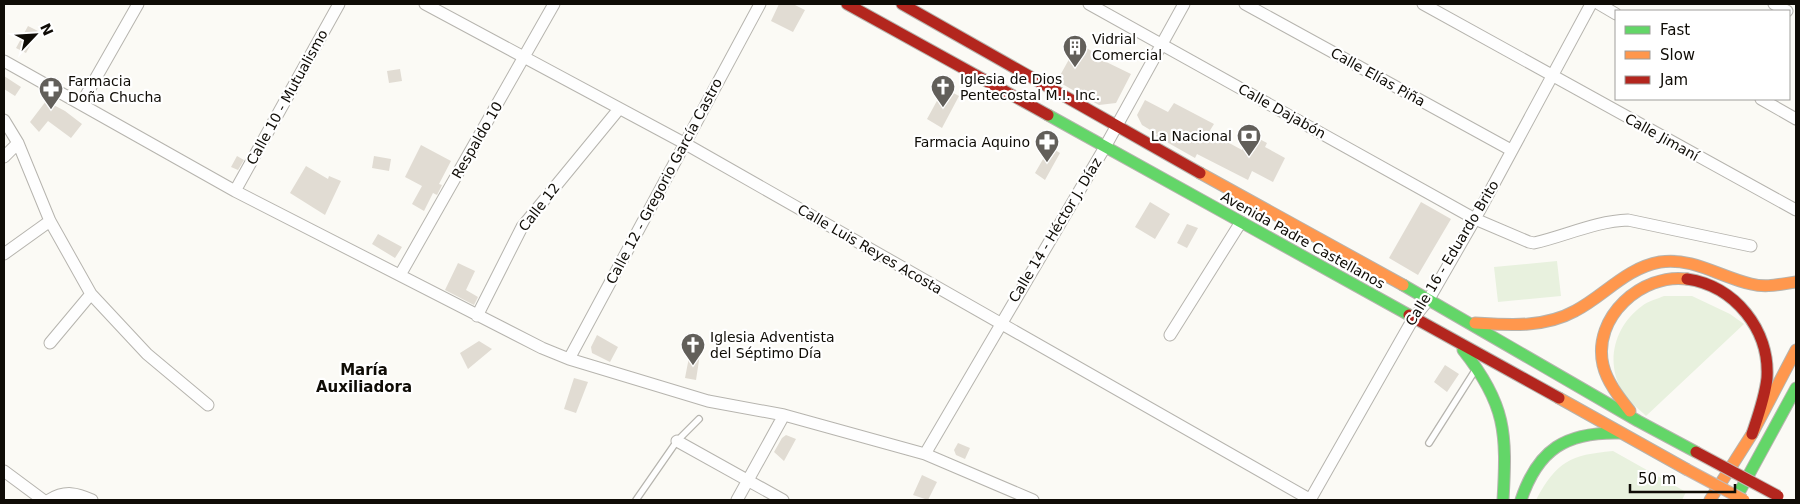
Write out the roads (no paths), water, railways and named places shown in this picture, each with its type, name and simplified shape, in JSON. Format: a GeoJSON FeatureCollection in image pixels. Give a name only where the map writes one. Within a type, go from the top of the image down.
{"type":"FeatureCollection","features":[{"type":"Feature","properties":{"kind":"main road","name":"Avenida Padre Castellanos"},"geometry":{"type":"LineString","coordinates":[[847,4],[1413,319],[1744,500]]}},
{"type":"Feature","properties":{"kind":"main road","name":"Avenida Padre Castellanos"},"geometry":{"type":"LineString","coordinates":[[902,4],[1115,126],[1472,322],[1638,421],[1781,498]]}},
{"type":"Feature","properties":{"kind":"main road"},"geometry":{"type":"LineString","coordinates":[[1472,322],[1516,325],[1551,321],[1575,312],[1634,271],[1660,262],[1688,261],[1712,268],[1741,281],[1767,286],[1796,282]]}},
{"type":"Feature","properties":{"kind":"main road"},"geometry":{"type":"LineString","coordinates":[[1638,421],[1615,392],[1608,377],[1602,358],[1605,332],[1617,310],[1636,291],[1658,281],[1692,280],[1712,286],[1729,295],[1746,310],[1758,327],[1765,348],[1768,371],[1764,393],[1752,434]]}},
{"type":"Feature","properties":{"kind":"main road"},"geometry":{"type":"LineString","coordinates":[[1454,340],[1478,367],[1498,400],[1506,440],[1503,500]]}},
{"type":"Feature","properties":{"kind":"main road"},"geometry":{"type":"LineString","coordinates":[[1710,500],[1752,434],[1796,350]]}},
{"type":"Feature","properties":{"kind":"main road"},"geometry":{"type":"LineString","coordinates":[[1735,500],[1796,388]]}},
{"type":"Feature","properties":{"kind":"main road"},"geometry":{"type":"LineString","coordinates":[[1522,500],[1525,486],[1536,466],[1549,450],[1566,439],[1588,434],[1623,434]]}},
{"type":"Feature","properties":{"kind":"street"},"geometry":{"type":"LineString","coordinates":[[81,104],[138,4]]}},
{"type":"Feature","properties":{"kind":"street","name":"Calle 10 - Mutualismo"},"geometry":{"type":"LineString","coordinates":[[235,191],[339,4]]}},
{"type":"Feature","properties":{"kind":"street","name":"Calle Luis Reyes Acosta"},"geometry":{"type":"LineString","coordinates":[[425,4],[684,143],[1311,500]]}},
{"type":"Feature","properties":{"kind":"street","name":"Respaldo 10"},"geometry":{"type":"LineString","coordinates":[[400,274],[554,4]]}},
{"type":"Feature","properties":{"kind":"street","name":"Calle 12 - Gregorio García Castro"},"geometry":{"type":"LineString","coordinates":[[568,359],[760,4]]}},
{"type":"Feature","properties":{"kind":"street","name":"Calle Dajabón"},"geometry":{"type":"LineString","coordinates":[[1089,4],[1475,219],[1534,244],[1598,225],[1628,220],[1752,246]]}},
{"type":"Feature","properties":{"kind":"street","name":"Calle 14 - Héctor J. Díaz"},"geometry":{"type":"LineString","coordinates":[[924,454],[1105,146],[1184,4]]}},
{"type":"Feature","properties":{"kind":"street","name":"Calle Elías Piña"},"geometry":{"type":"LineString","coordinates":[[1245,4],[1512,150]]}},
{"type":"Feature","properties":{"kind":"street","name":"Calle Jimaní"},"geometry":{"type":"LineString","coordinates":[[1423,4],[1796,210]]}},
{"type":"Feature","properties":{"kind":"street","name":"Calle 16 - Eduardo Brito"},"geometry":{"type":"LineString","coordinates":[[1311,500],[1413,319],[1429,298],[1475,219],[1591,4]]}},
{"type":"Feature","properties":{"kind":"street"},"geometry":{"type":"LineString","coordinates":[[1599,4],[1615,13]]}},
{"type":"Feature","properties":{"kind":"street"},"geometry":{"type":"LineString","coordinates":[[4,61],[235,191],[400,274],[477,316],[568,359],[708,401],[784,415],[924,454],[1009,496],[1033,500]]}},
{"type":"Feature","properties":{"kind":"street"},"geometry":{"type":"LineString","coordinates":[[1763,100],[1796,119]]}},
{"type":"Feature","properties":{"kind":"street","name":"Calle 12"},"geometry":{"type":"LineString","coordinates":[[477,316],[522,227],[619,109]]}},
{"type":"Feature","properties":{"kind":"street"},"geometry":{"type":"LineString","coordinates":[[4,120],[18,143],[50,221],[91,294],[147,354],[208,405]]}},
{"type":"Feature","properties":{"kind":"street"},"geometry":{"type":"LineString","coordinates":[[4,157],[18,143]]}},
{"type":"Feature","properties":{"kind":"street"},"geometry":{"type":"LineString","coordinates":[[4,254],[50,221]]}},
{"type":"Feature","properties":{"kind":"street"},"geometry":{"type":"LineString","coordinates":[[1170,335],[1241,222]]}},
{"type":"Feature","properties":{"kind":"street"},"geometry":{"type":"LineString","coordinates":[[50,343],[91,294]]}},
{"type":"Feature","properties":{"kind":"street"},"geometry":{"type":"LineString","coordinates":[[737,500],[784,415]]}},
{"type":"Feature","properties":{"kind":"street"},"geometry":{"type":"LineString","coordinates":[[676,440],[783,500]]}},
{"type":"Feature","properties":{"kind":"street"},"geometry":{"type":"LineString","coordinates":[[4,471],[43,500]]}},
{"type":"Feature","properties":{"kind":"street"},"geometry":{"type":"LineString","coordinates":[[49,500],[66,492],[78,494],[92,500]]}},
{"type":"Feature","properties":{"kind":"lane"},"geometry":{"type":"LineString","coordinates":[[1429,443],[1478,367]]}},
{"type":"Feature","properties":{"kind":"lane"},"geometry":{"type":"LineString","coordinates":[[636,500],[676,440],[699,418]]}},
{"type":"Feature","properties":{"kind":"place","name":"Vidrial Comercial"},"geometry":{"type":"Point","coordinates":[1075,68]}},
{"type":"Feature","properties":{"kind":"place","name":"Iglesia de Dios Pentecostal M.I. Inc."},"geometry":{"type":"Point","coordinates":[943,108]}},
{"type":"Feature","properties":{"kind":"place","name":"Farmacia Doña Chucha"},"geometry":{"type":"Point","coordinates":[51,110]}},
{"type":"Feature","properties":{"kind":"place","name":"La Nacional"},"geometry":{"type":"Point","coordinates":[1249,157]}},
{"type":"Feature","properties":{"kind":"place","name":"Farmacia Aquino"},"geometry":{"type":"Point","coordinates":[1047,163]}},
{"type":"Feature","properties":{"kind":"place","name":"Iglesia Adventista del Séptimo Día"},"geometry":{"type":"Point","coordinates":[693,366]}},
{"type":"Feature","properties":{"kind":"district","name":"María Auxiliadora"},"geometry":{"type":"Point","coordinates":[364,378]}}]}
